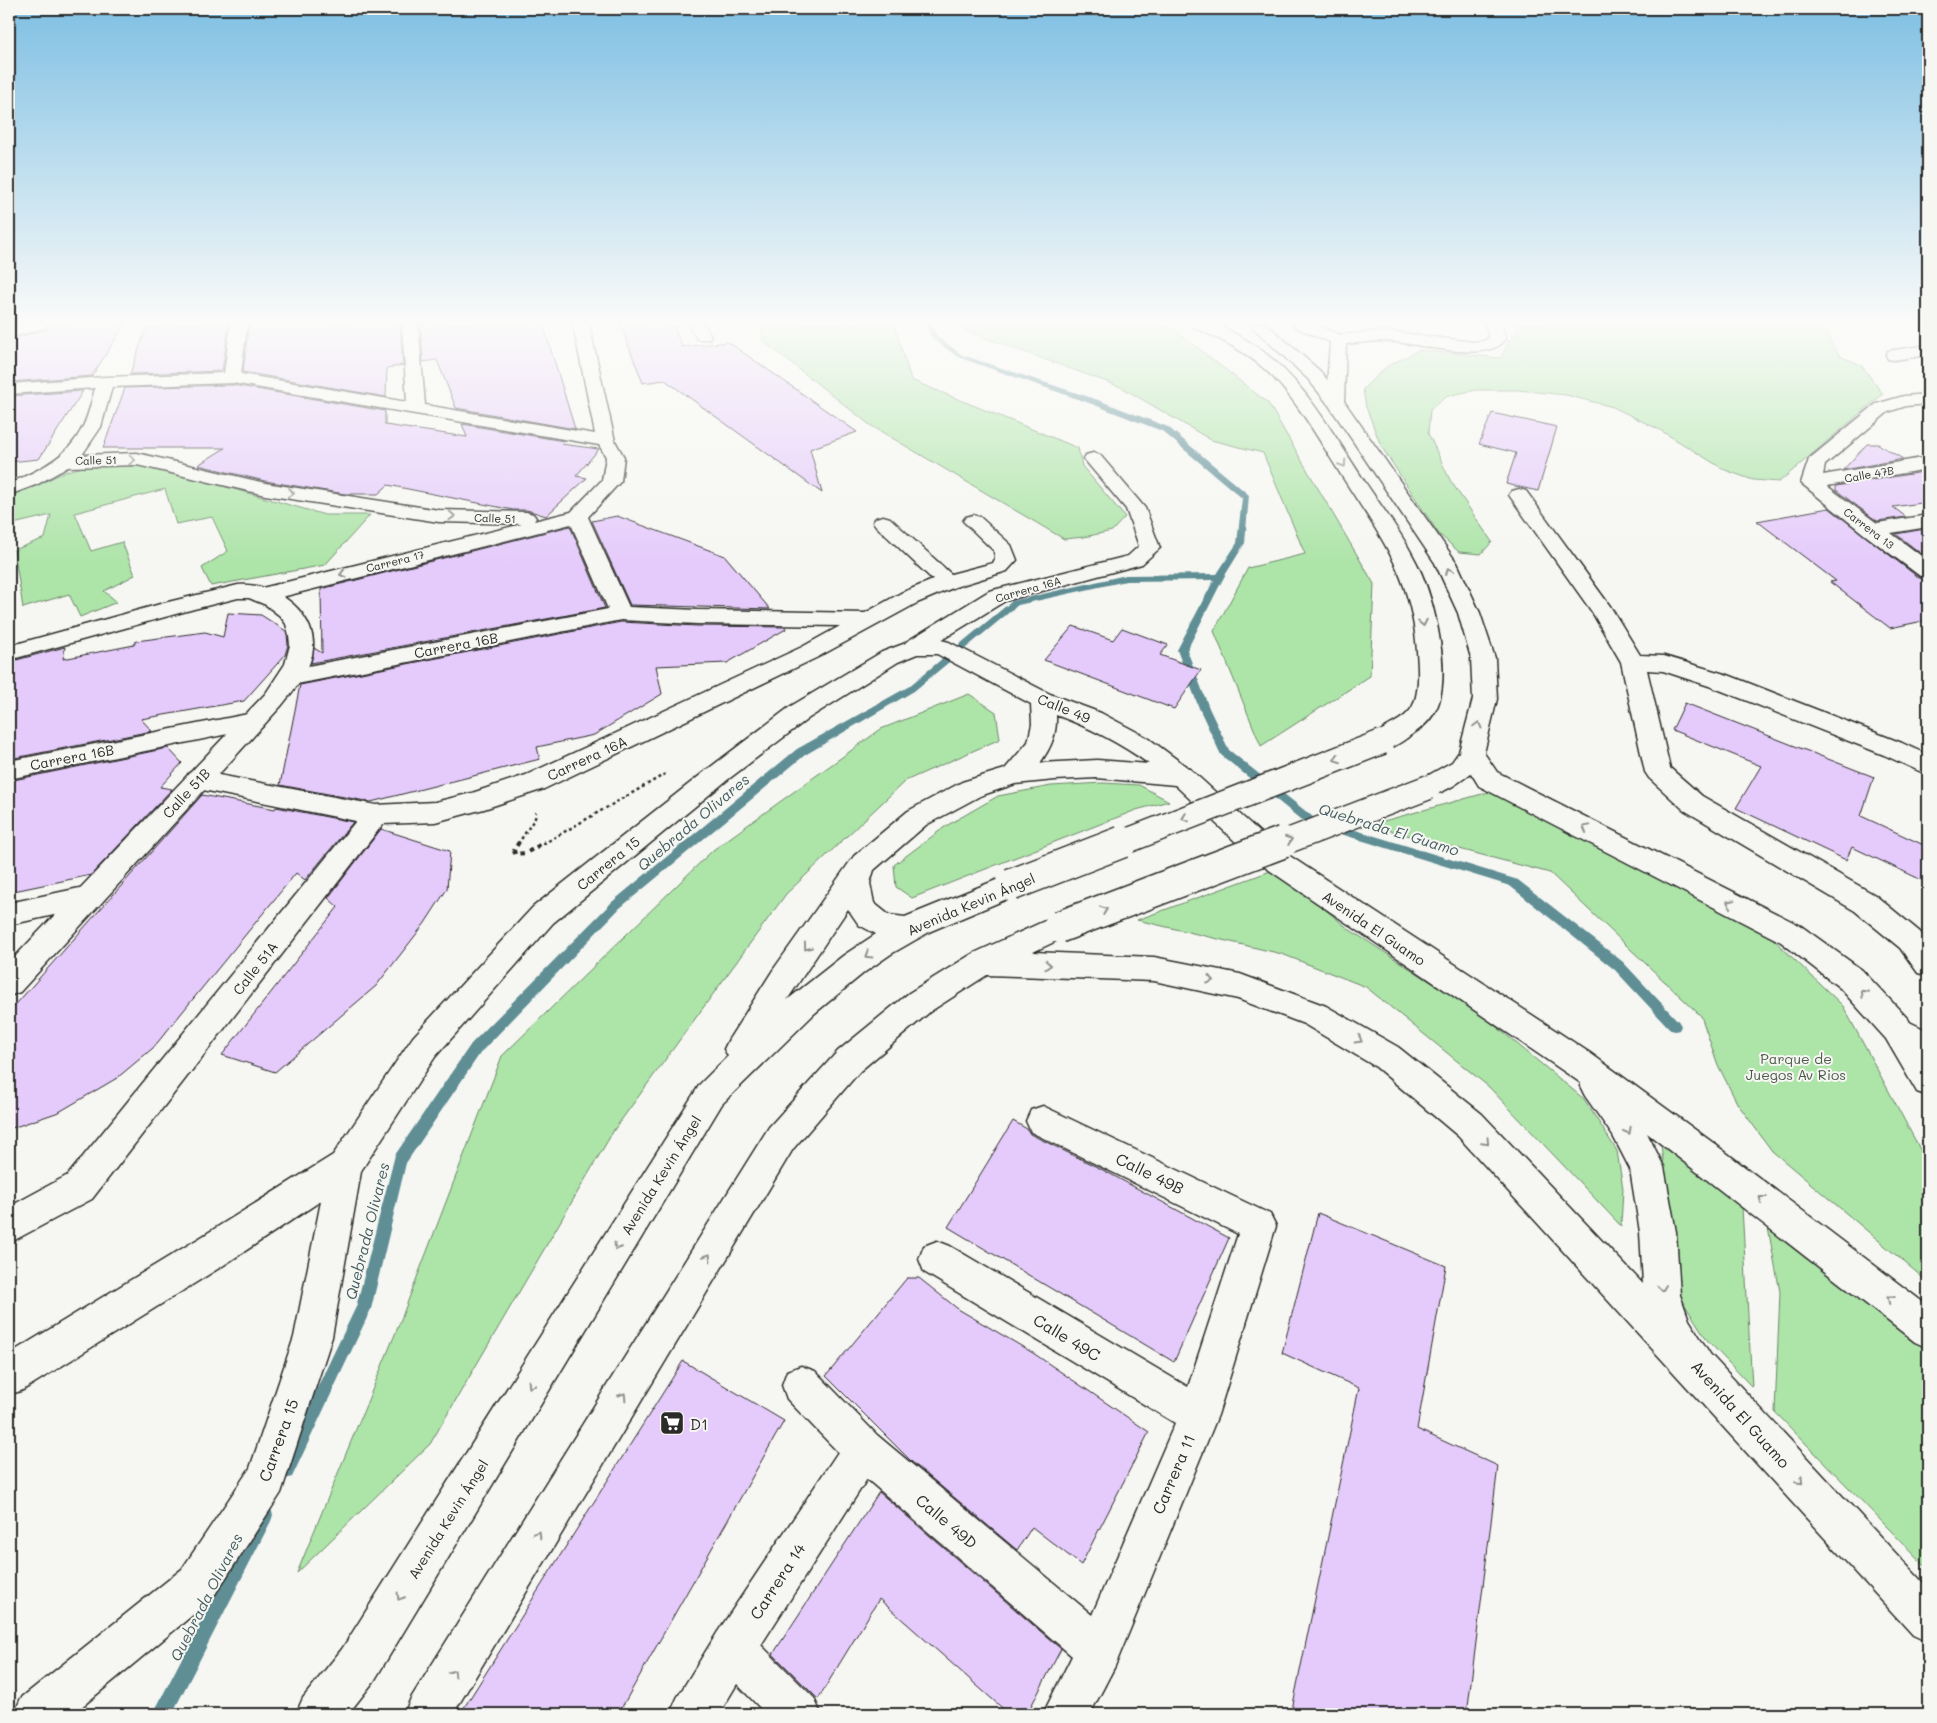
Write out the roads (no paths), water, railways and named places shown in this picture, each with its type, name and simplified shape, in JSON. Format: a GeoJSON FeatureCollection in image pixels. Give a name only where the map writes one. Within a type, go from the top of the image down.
{"type":"FeatureCollection","features":[{"type":"Feature","properties":{"kind":"street","name":"Calle 51"},"geometry":{"type":"LineString","coordinates":[[9,489],[28,483],[66,461],[89,434],[98,404]]}},
{"type":"Feature","properties":{"kind":"street"},"geometry":{"type":"LineString","coordinates":[[394,404],[606,441]]}},
{"type":"Feature","properties":{"kind":"street"},"geometry":{"type":"LineString","coordinates":[[598,404],[606,441],[615,457],[611,481],[578,516],[621,613],[697,617],[868,620]]}},
{"type":"Feature","properties":{"kind":"street","name":"Avenida Kevin Ángel"},"geometry":{"type":"LineString","coordinates":[[319,1714],[358,1665],[711,1094],[778,1026],[838,974],[909,929],[1011,885],[1382,742],[1416,718],[1427,703],[1431,678],[1425,630],[1416,587],[1398,549],[1305,404]]}},
{"type":"Feature","properties":{"kind":"street"},"geometry":{"type":"LineString","coordinates":[[427,1714],[781,1138],[849,1061],[920,1002],[982,963],[1059,927],[1429,787],[1461,768],[1470,754],[1485,700],[1483,658],[1469,613],[1446,563],[1338,404]]}},
{"type":"Feature","properties":{"kind":"street"},"geometry":{"type":"LineString","coordinates":[[1810,483],[1816,463],[1882,408],[1893,404]]}},
{"type":"Feature","properties":{"kind":"street","name":"Calle 51"},"geometry":{"type":"LineString","coordinates":[[66,461],[137,459],[265,489],[439,516],[507,519],[578,516]]}},
{"type":"Feature","properties":{"kind":"street","name":"Carrera 16A"},"geometry":{"type":"LineString","coordinates":[[914,647],[998,596],[1136,560],[1150,548],[1135,508],[1093,459]]}},
{"type":"Feature","properties":{"kind":"street","name":"Calle 47B"},"geometry":{"type":"LineString","coordinates":[[1810,483],[1928,463]]}},
{"type":"Feature","properties":{"kind":"street","name":"Carrera 13"},"geometry":{"type":"LineString","coordinates":[[1810,483],[1928,571]]}},
{"type":"Feature","properties":{"kind":"street"},"geometry":{"type":"LineString","coordinates":[[1519,495],[1602,611],[1633,662],[1658,772],[1693,803],[1865,903],[1910,940],[1928,964]]}},
{"type":"Feature","properties":{"kind":"street","name":"Carrera 17"},"geometry":{"type":"LineString","coordinates":[[9,653],[196,601],[241,591],[262,595],[578,516]]}},
{"type":"Feature","properties":{"kind":"street","name":"Carrera 16A"},"geometry":{"type":"LineString","coordinates":[[198,780],[376,815],[435,812],[475,802],[535,782],[810,652],[909,598],[948,582],[1000,567],[1006,560],[1004,549],[973,521]]}},
{"type":"Feature","properties":{"kind":"street"},"geometry":{"type":"LineString","coordinates":[[1871,530],[1928,521]]}},
{"type":"Feature","properties":{"kind":"street"},"geometry":{"type":"LineString","coordinates":[[883,522],[948,582]]}},
{"type":"Feature","properties":{"kind":"street","name":"Calle 51B"},"geometry":{"type":"LineString","coordinates":[[9,983],[292,677],[299,661],[302,645],[300,630],[293,616],[277,602],[262,595]]}},
{"type":"Feature","properties":{"kind":"street","name":"Carrera 16B"},"geometry":{"type":"LineString","coordinates":[[292,677],[621,613]]}},
{"type":"Feature","properties":{"kind":"street","name":"Carrera 15"},"geometry":{"type":"LineString","coordinates":[[38,1714],[197,1584],[267,1479],[313,1337],[345,1166],[424,1047],[543,915],[717,775],[800,712],[890,657],[914,647],[941,647]]}},
{"type":"Feature","properties":{"kind":"street","name":"Calle 49"},"geometry":{"type":"LineString","coordinates":[[941,647],[1042,700],[1092,719],[1139,744],[1182,776]]}},
{"type":"Feature","properties":{"kind":"street"},"geometry":{"type":"LineString","coordinates":[[1633,662],[1664,664],[1720,681],[1893,749],[1928,766]]}},
{"type":"Feature","properties":{"kind":"street"},"geometry":{"type":"LineString","coordinates":[[1014,775],[1031,758],[1042,739],[1046,719],[1042,700]]}},
{"type":"Feature","properties":{"kind":"street","name":"Carrera 16B"},"geometry":{"type":"LineString","coordinates":[[9,770],[253,721]]}},
{"type":"Feature","properties":{"kind":"street"},"geometry":{"type":"LineString","coordinates":[[1470,754],[1488,779],[1791,934],[1851,979],[1897,1029],[1928,1082]]}},
{"type":"Feature","properties":{"kind":"street"},"geometry":{"type":"LineString","coordinates":[[711,1094],[784,979],[864,863],[917,818],[971,789],[1014,775],[1097,769],[1182,776]]}},
{"type":"Feature","properties":{"kind":"street","name":"Avenida El Guamo"},"geometry":{"type":"LineString","coordinates":[[1182,776],[1266,854],[1579,1063],[1740,1183],[1928,1329]]}},
{"type":"Feature","properties":{"kind":"street","name":"Calle 51A"},"geometry":{"type":"LineString","coordinates":[[9,1226],[80,1186],[133,1122],[376,815]]}},
{"type":"Feature","properties":{"kind":"street"},"geometry":{"type":"LineString","coordinates":[[864,863],[858,873],[855,884],[856,895],[866,914],[874,921],[893,928],[909,929]]}},
{"type":"Feature","properties":{"kind":"street"},"geometry":{"type":"LineString","coordinates":[[9,914],[89,897]]}},
{"type":"Feature","properties":{"kind":"street"},"geometry":{"type":"LineString","coordinates":[[982,963],[1154,969],[1240,987],[1315,1015],[1387,1057],[1470,1125],[1696,1368]]}},
{"type":"Feature","properties":{"kind":"street"},"geometry":{"type":"LineString","coordinates":[[1897,1029],[1928,1047]]}},
{"type":"Feature","properties":{"kind":"street","name":"Avenida El Guamo"},"geometry":{"type":"LineString","coordinates":[[1579,1063],[1625,1125],[1647,1167],[1658,1232],[1662,1295],[1674,1330],[1696,1368],[1928,1620]]}},
{"type":"Feature","properties":{"kind":"street","name":"Calle 49B"},"geometry":{"type":"LineString","coordinates":[[1043,1121],[1258,1226]]}},
{"type":"Feature","properties":{"kind":"street","name":"Carrera 15"},"geometry":{"type":"LineString","coordinates":[[9,1376],[211,1252],[345,1166]]}},
{"type":"Feature","properties":{"kind":"street","name":"Carrera 11"},"geometry":{"type":"LineString","coordinates":[[1066,1714],[1099,1650],[1198,1415],[1258,1226]]}},
{"type":"Feature","properties":{"kind":"street","name":"Calle 49C"},"geometry":{"type":"LineString","coordinates":[[937,1259],[1198,1415]]}},
{"type":"Feature","properties":{"kind":"street","name":"Calle 49D"},"geometry":{"type":"LineString","coordinates":[[801,1385],[863,1449],[1099,1650]]}},
{"type":"Feature","properties":{"kind":"street","name":"Carrera 14"},"geometry":{"type":"LineString","coordinates":[[693,1714],[732,1649],[863,1449]]}},
{"type":"Feature","properties":{"kind":"street"},"geometry":{"type":"LineString","coordinates":[[732,1649],[798,1714]]}},
{"type":"Feature","properties":{"kind":"waterway","name":"Quebrada Olivares"},"geometry":{"type":"LineString","coordinates":[[1101,404],[1165,429],[1246,497],[1241,543],[1220,577]]}},
{"type":"Feature","properties":{"kind":"waterway","name":"Quebrada Olivares"},"geometry":{"type":"LineString","coordinates":[[286,1471],[363,1309],[400,1160],[476,1048],[616,905],[801,752],[911,689],[1015,603],[1126,578],[1220,577]]}},
{"type":"Feature","properties":{"kind":"waterway","name":"Quebrada El Guamo"},"geometry":{"type":"LineString","coordinates":[[1220,577],[1182,650],[1204,708],[1225,752],[1309,820],[1514,883],[1619,966],[1675,1026]]}},
{"type":"Feature","properties":{"kind":"waterway","name":"Quebrada Olivares"},"geometry":{"type":"LineString","coordinates":[[162,1714],[265,1515]]}},
{"type":"Feature","properties":{"kind":"place","name":"D1"},"geometry":{"type":"Point","coordinates":[672,1423]}},
{"type":"Feature","properties":{"kind":"park label","name":"Parque de Juegos Av Rios"},"geometry":{"type":"Point","coordinates":[1796,1066]}}]}
